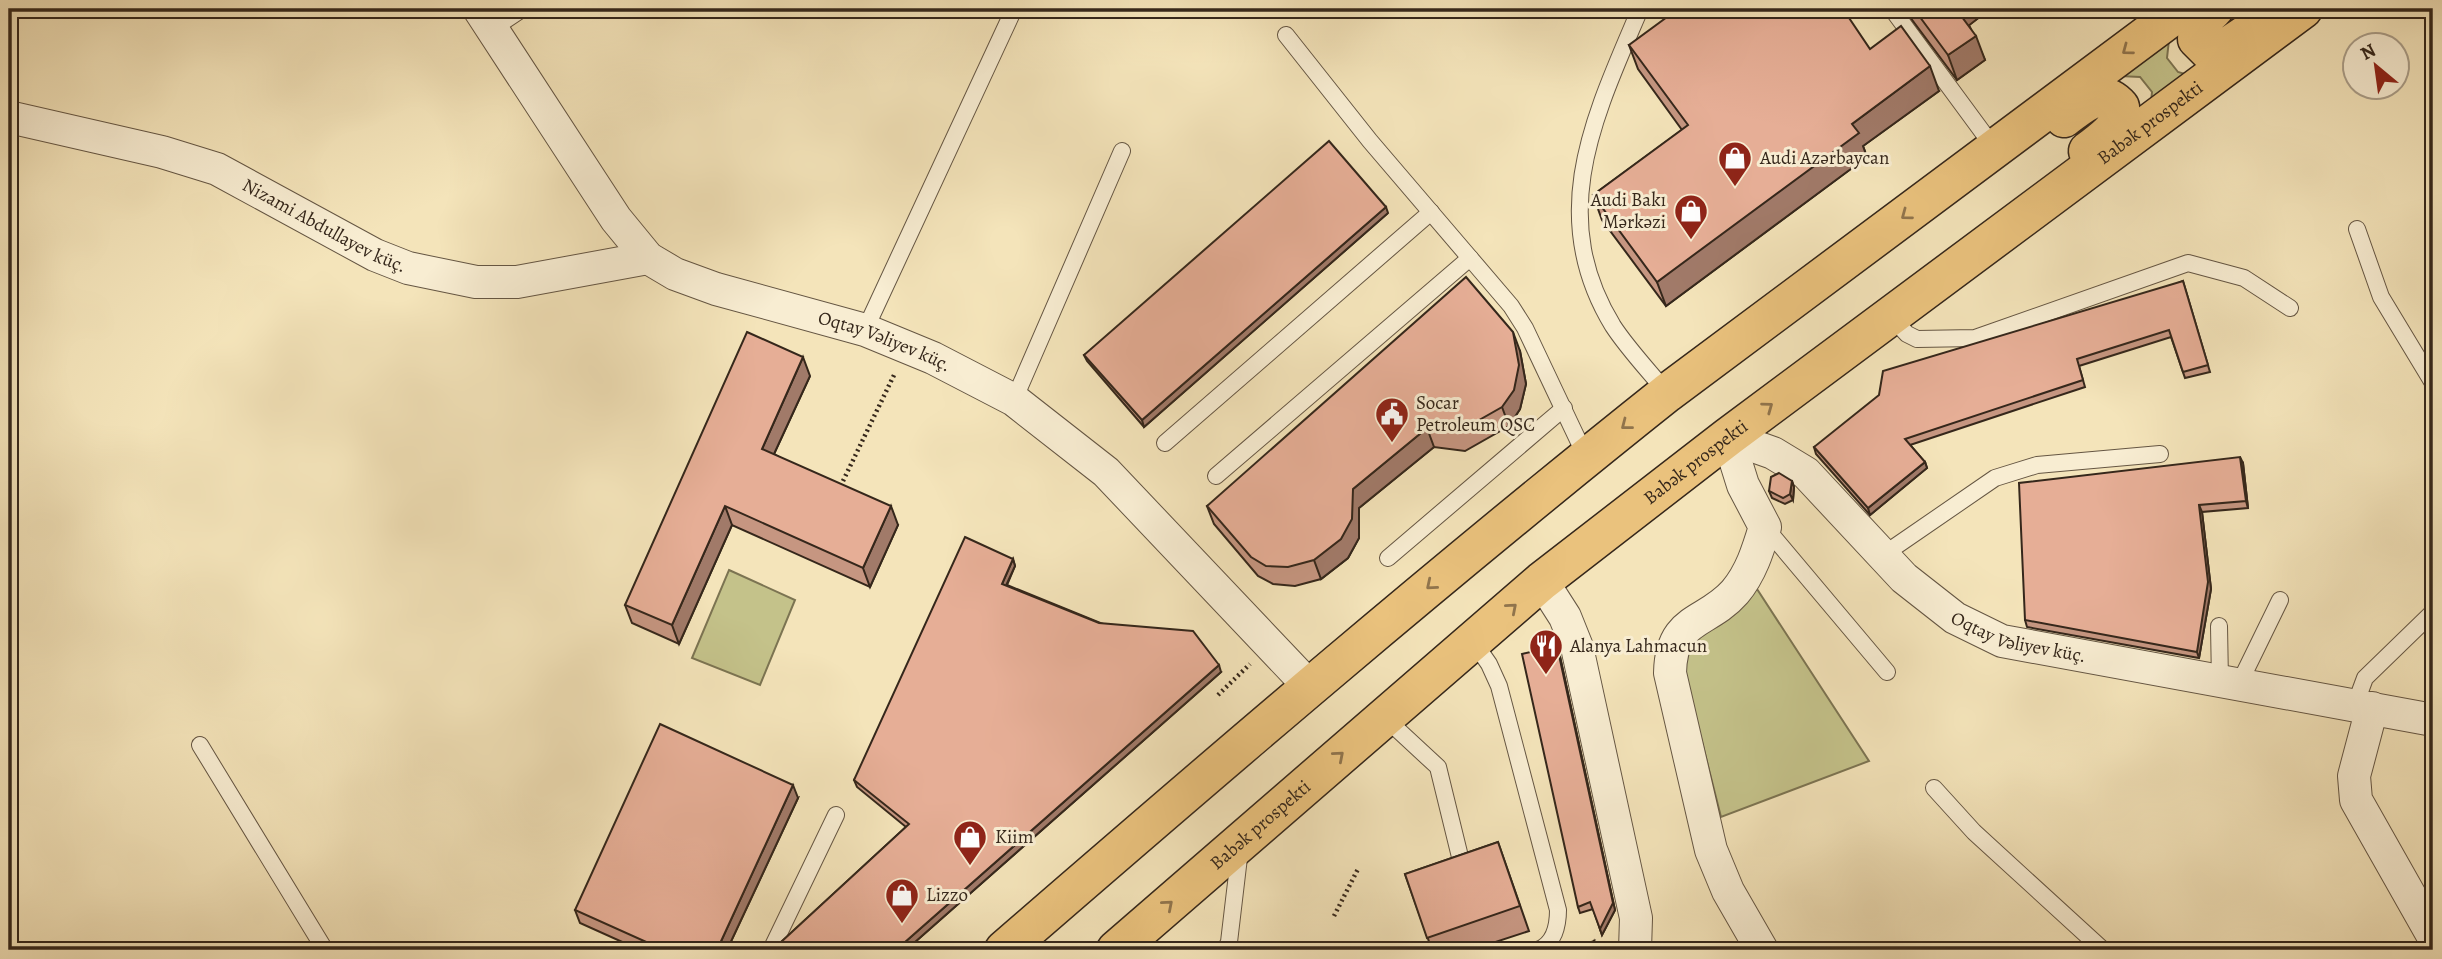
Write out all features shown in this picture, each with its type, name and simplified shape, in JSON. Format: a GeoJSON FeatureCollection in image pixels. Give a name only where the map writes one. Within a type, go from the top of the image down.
{"type":"FeatureCollection","features":[{"type":"Feature","properties":{"kind":"main road"},"geometry":{"type":"LineString","coordinates":[[1004,950],[1309,686],[1586,457],[1667,393],[2182,9]]}},
{"type":"Feature","properties":{"kind":"main road"},"geometry":{"type":"LineString","coordinates":[[2214,9],[2201,20],[2197,31],[2197,39],[2210,52],[2231,45],[2281,9]]}},
{"type":"Feature","properties":{"kind":"main road","name":"Babək prospekti"},"geometry":{"type":"LineString","coordinates":[[1116,950],[1542,581],[1728,437],[2303,9]]}},
{"type":"Feature","properties":{"kind":"main road"},"geometry":{"type":"LineString","coordinates":[[1891,317],[1992,221],[2106,138],[2121,116],[2120,107],[2107,96],[2098,96],[1986,173],[1938,191]]}},
{"type":"Feature","properties":{"kind":"street","name":"Oqtay Vəliyev küç."},"geometry":{"type":"LineString","coordinates":[[485,19],[616,219],[648,258],[674,274],[716,289],[865,330],[907,347],[1014,400],[1106,472],[1309,686]]}},
{"type":"Feature","properties":{"kind":"street","name":"Nizami Abdullayev küç."},"geometry":{"type":"LineString","coordinates":[[9,117],[162,152],[217,169],[375,255],[408,268],[476,282],[517,282],[648,258]]}},
{"type":"Feature","properties":{"kind":"street","name":"Oqtay Vəliyev küç."},"geometry":{"type":"LineString","coordinates":[[1728,437],[1773,453],[1806,473],[1904,578],[1955,618],[2002,641],[2433,720]]}},
{"type":"Feature","properties":{"kind":"street"},"geometry":{"type":"LineString","coordinates":[[1728,437],[1743,485],[1765,527],[1756,559],[1734,593],[1682,631],[1670,650],[1670,673],[1711,850],[1728,891],[1762,950]]}},
{"type":"Feature","properties":{"kind":"street"},"geometry":{"type":"LineString","coordinates":[[1542,581],[1565,617],[1577,647],[1636,918],[1635,950]]}},
{"type":"Feature","properties":{"kind":"street"},"geometry":{"type":"LineString","coordinates":[[2364,707],[2354,776],[2356,800],[2433,936]]}},
{"type":"Feature","properties":{"kind":"lane"},"geometry":{"type":"LineString","coordinates":[[485,19],[522,9]]}},
{"type":"Feature","properties":{"kind":"lane"},"geometry":{"type":"LineString","coordinates":[[865,330],[1014,9]]}},
{"type":"Feature","properties":{"kind":"lane"},"geometry":{"type":"LineString","coordinates":[[1640,9],[1600,103],[1587,146],[1579,183],[1582,238],[1594,290],[1614,327],[1667,393]]}},
{"type":"Feature","properties":{"kind":"lane"},"geometry":{"type":"LineString","coordinates":[[1892,9],[1995,149]]}},
{"type":"Feature","properties":{"kind":"lane"},"geometry":{"type":"LineString","coordinates":[[1286,35],[1511,306],[1525,328],[1586,457]]}},
{"type":"Feature","properties":{"kind":"lane"},"geometry":{"type":"LineString","coordinates":[[1014,400],[1122,151]]}},
{"type":"Feature","properties":{"kind":"lane"},"geometry":{"type":"LineString","coordinates":[[1165,443],[1431,212]]}},
{"type":"Feature","properties":{"kind":"lane"},"geometry":{"type":"LineString","coordinates":[[2357,229],[2381,297],[2433,383]]}},
{"type":"Feature","properties":{"kind":"lane"},"geometry":{"type":"LineString","coordinates":[[1216,476],[1470,258]]}},
{"type":"Feature","properties":{"kind":"lane"},"geometry":{"type":"LineString","coordinates":[[1891,317],[1907,334],[1917,339],[1975,338],[2188,263],[2244,278],[2290,308]]}},
{"type":"Feature","properties":{"kind":"lane"},"geometry":{"type":"LineString","coordinates":[[1388,558],[1564,408]]}},
{"type":"Feature","properties":{"kind":"lane"},"geometry":{"type":"LineString","coordinates":[[1883,555],[1995,478],[2037,465],[2160,454]]}},
{"type":"Feature","properties":{"kind":"lane"},"geometry":{"type":"LineString","coordinates":[[1765,527],[1887,671]]}},
{"type":"Feature","properties":{"kind":"lane"},"geometry":{"type":"LineString","coordinates":[[2230,682],[2280,600]]}},
{"type":"Feature","properties":{"kind":"lane"},"geometry":{"type":"LineString","coordinates":[[2364,707],[2365,678],[2433,612]]}},
{"type":"Feature","properties":{"kind":"lane"},"geometry":{"type":"LineString","coordinates":[[2219,626],[2230,682]]}},
{"type":"Feature","properties":{"kind":"lane"},"geometry":{"type":"LineString","coordinates":[[1473,641],[1489,664],[1499,686],[1558,911],[1558,927],[1544,948],[1538,950]]}},
{"type":"Feature","properties":{"kind":"lane"},"geometry":{"type":"LineString","coordinates":[[1384,717],[1438,767],[1462,865]]}},
{"type":"Feature","properties":{"kind":"lane"},"geometry":{"type":"LineString","coordinates":[[200,745],[325,950]]}},
{"type":"Feature","properties":{"kind":"lane"},"geometry":{"type":"LineString","coordinates":[[1934,788],[1974,832],[2103,950]]}},
{"type":"Feature","properties":{"kind":"lane"},"geometry":{"type":"LineString","coordinates":[[771,950],[836,816]]}},
{"type":"Feature","properties":{"kind":"lane"},"geometry":{"type":"LineString","coordinates":[[1225,950],[1229,942],[1241,841]]}},
{"type":"Feature","properties":{"kind":"path"},"geometry":{"type":"LineString","coordinates":[[843,481],[907,347]]}},
{"type":"Feature","properties":{"kind":"path"},"geometry":{"type":"LineString","coordinates":[[1218,695],[1256,658]]}},
{"type":"Feature","properties":{"kind":"path"},"geometry":{"type":"LineString","coordinates":[[1334,916],[1359,867]]}},
{"type":"Feature","properties":{"kind":"shaded area"},"geometry":{"type":"Polygon","coordinates":[[[2169,40],[2167,58],[2178,72],[2198,78],[2150,113],[2152,92],[2140,77],[2118,76],[2169,40]]]}},
{"type":"Feature","properties":{"kind":"shaded area"},"geometry":{"type":"Polygon","coordinates":[[[729,570],[795,600],[760,685],[692,658],[729,570]]]}},
{"type":"Feature","properties":{"kind":"shaded area"},"geometry":{"type":"Polygon","coordinates":[[[1757,589],[1869,761],[1721,817],[1683,667],[1691,643],[1757,589]]]}},
{"type":"Feature","properties":{"kind":"building","name":"Audi Azərbaycan"},"geometry":{"type":"Polygon","coordinates":[[[1678,9],[1843,9],[1870,49],[1901,26],[1930,66],[1852,124],[1859,133],[1657,282],[1593,195],[1688,125],[1629,45],[1678,9]]]}},
{"type":"Feature","properties":{"kind":"building"},"geometry":{"type":"Polygon","coordinates":[[[1914,9],[1956,9],[1976,36],[1948,55],[1914,9]]]}},
{"type":"Feature","properties":{"kind":"building"},"geometry":{"type":"Polygon","coordinates":[[[1329,141],[1386,207],[1142,420],[1084,355],[1329,141]]]}},
{"type":"Feature","properties":{"kind":"building","name":"Socar Petroleum QSC"},"geometry":{"type":"Polygon","coordinates":[[[1466,277],[1513,332],[1519,365],[1514,390],[1502,407],[1458,432],[1427,428],[1353,489],[1352,519],[1341,539],[1314,560],[1288,567],[1266,566],[1251,557],[1207,506],[1466,277]]]}},
{"type":"Feature","properties":{"kind":"building"},"geometry":{"type":"Polygon","coordinates":[[[2183,281],[2208,365],[2183,372],[2169,330],[2077,359],[2083,380],[1905,439],[1925,462],[1868,508],[1814,447],[1879,395],[1883,371],[2183,281]]]}},
{"type":"Feature","properties":{"kind":"building"},"geometry":{"type":"Polygon","coordinates":[[[747,332],[803,357],[762,449],[891,506],[863,568],[725,506],[672,625],[625,605],[747,332]]]}},
{"type":"Feature","properties":{"kind":"building"},"geometry":{"type":"Polygon","coordinates":[[[2240,457],[2246,501],[2199,505],[2208,582],[2197,652],[2025,620],[2019,483],[2240,457]]]}},
{"type":"Feature","properties":{"kind":"building"},"geometry":{"type":"Polygon","coordinates":[[[1779,473],[1792,481],[1790,494],[1783,498],[1769,491],[1771,477],[1779,473]]]}},
{"type":"Feature","properties":{"kind":"building"},"geometry":{"type":"Polygon","coordinates":[[[965,537],[1013,559],[1002,584],[1099,623],[1193,631],[1219,665],[896,950],[787,950],[780,943],[909,824],[854,780],[965,537]]]}},
{"type":"Feature","properties":{"kind":"building"},"geometry":{"type":"Polygon","coordinates":[[[1557,646],[1613,903],[1600,929],[1590,902],[1578,907],[1522,654],[1557,646]]]}},
{"type":"Feature","properties":{"kind":"building"},"geometry":{"type":"Polygon","coordinates":[[[660,724],[793,785],[717,950],[664,950],[575,910],[660,724]]]}},
{"type":"Feature","properties":{"kind":"building"},"geometry":{"type":"Polygon","coordinates":[[[1498,842],[1520,906],[1427,938],[1405,874],[1498,842]]]}},
{"type":"Feature","properties":{"kind":"building"},"geometry":{"type":"Polygon","coordinates":[[[1594,941],[1589,950],[1568,950],[1594,941]]]}},
{"type":"Feature","properties":{"kind":"place","name":"Audi Azərbaycan"},"geometry":{"type":"Point","coordinates":[1735,188]}},
{"type":"Feature","properties":{"kind":"place","name":"Audi Bakı Mərkəzi"},"geometry":{"type":"Point","coordinates":[1691,241]}},
{"type":"Feature","properties":{"kind":"place","name":"Socar Petroleum QSC"},"geometry":{"type":"Point","coordinates":[1392,444]}},
{"type":"Feature","properties":{"kind":"place","name":"Alanya Lahmacun"},"geometry":{"type":"Point","coordinates":[1546,676]}},
{"type":"Feature","properties":{"kind":"place","name":"Kiim"},"geometry":{"type":"Point","coordinates":[970,867]}},
{"type":"Feature","properties":{"kind":"place","name":"Lizzo"},"geometry":{"type":"Point","coordinates":[902,925]}}]}
